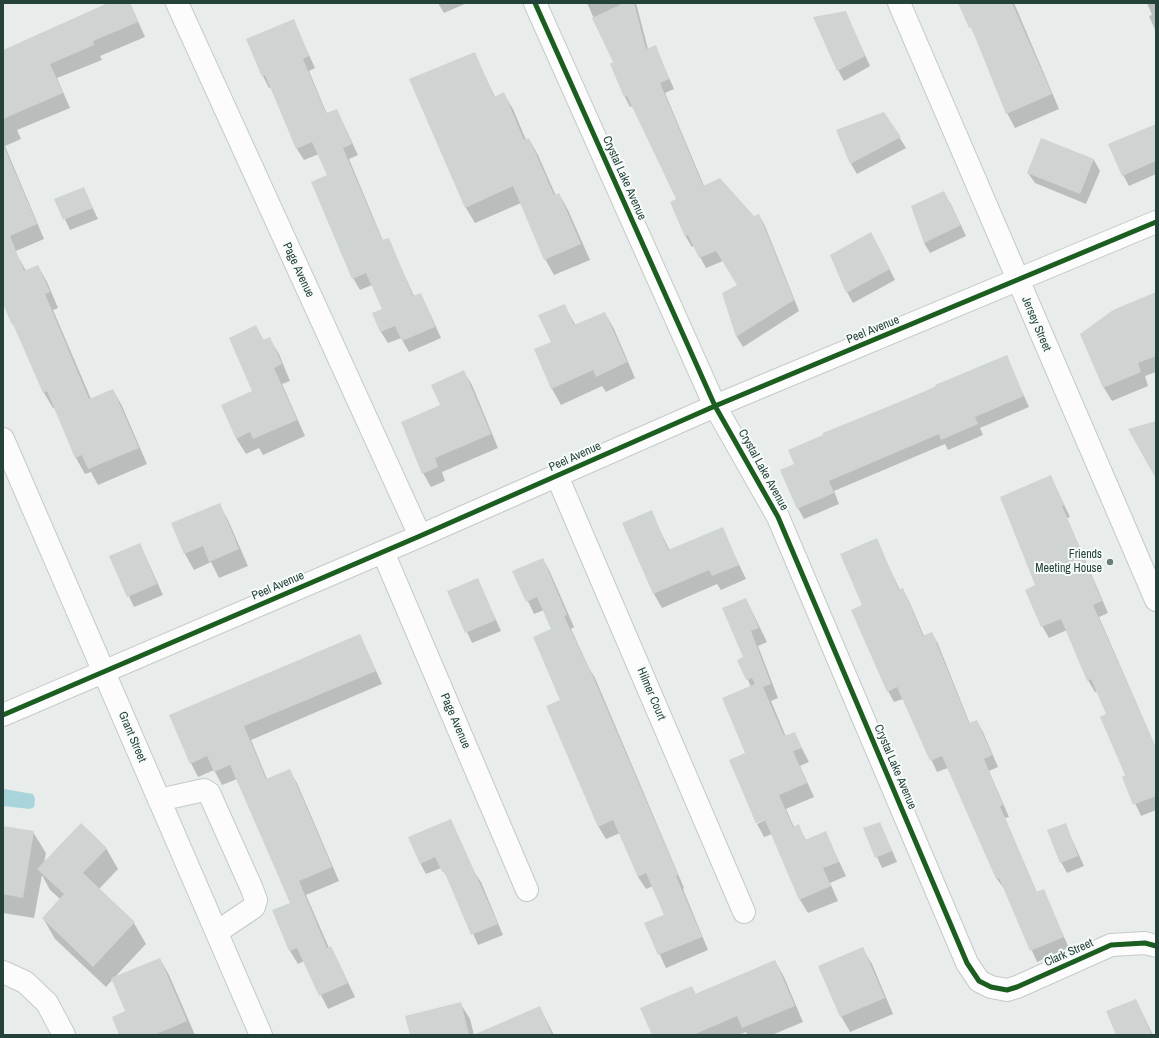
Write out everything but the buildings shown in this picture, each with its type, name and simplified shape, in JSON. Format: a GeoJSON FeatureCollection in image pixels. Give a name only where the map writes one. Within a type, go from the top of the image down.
{"type":"FeatureCollection","features":[{"type":"Feature","properties":{"kind":"street","name":"Page Avenue"},"geometry":{"type":"LineString","coordinates":[[177,3],[420,536]]}},
{"type":"Feature","properties":{"kind":"street","name":"Crystal Lake Avenue"},"geometry":{"type":"LineString","coordinates":[[535,3],[715,406],[778,517],[967,963],[979,981],[991,988]]}},
{"type":"Feature","properties":{"kind":"street","name":"Jersey Street"},"geometry":{"type":"LineString","coordinates":[[899,3],[1156,600]]}},
{"type":"Feature","properties":{"kind":"street","name":"Peel Avenue"},"geometry":{"type":"LineString","coordinates":[[3,715],[420,536],[715,406],[1018,281],[1156,222]]}},
{"type":"Feature","properties":{"kind":"street","name":"Grant Street"},"geometry":{"type":"LineString","coordinates":[[3,439],[261,1035]]}},
{"type":"Feature","properties":{"kind":"street","name":"Hilmer Court"},"geometry":{"type":"LineString","coordinates":[[557,476],[744,912]]}},
{"type":"Feature","properties":{"kind":"street","name":"Page Avenue"},"geometry":{"type":"LineString","coordinates":[[383,552],[527,890]]}},
{"type":"Feature","properties":{"kind":"street"},"geometry":{"type":"LineString","coordinates":[[159,800],[204,790],[209,793],[252,889],[256,900],[254,907],[217,932]]}},
{"type":"Feature","properties":{"kind":"street","name":"Clark Street"},"geometry":{"type":"LineString","coordinates":[[991,988],[1006,990],[1017,987],[1111,945],[1145,943],[1156,946]]}},
{"type":"Feature","properties":{"kind":"street"},"geometry":{"type":"LineString","coordinates":[[3,972],[25,982],[47,1003],[64,1035]]}},
{"type":"Feature","properties":{"kind":"water"},"geometry":{"type":"Polygon","coordinates":[[[4,789],[33,794],[35,799],[34,807],[30,809],[3,806],[4,789]]]}},
{"type":"Feature","properties":{"kind":"cycle path"},"geometry":{"type":"LineString","coordinates":[[535,3],[715,406],[778,517],[967,963],[979,981],[991,987],[1007,990],[1017,987],[1111,945],[1145,943],[1156,946]]}},
{"type":"Feature","properties":{"kind":"cycle path"},"geometry":{"type":"LineString","coordinates":[[3,715],[420,536],[715,406],[1156,222]]}},
{"type":"Feature","properties":{"kind":"place","name":"Friends Meeting House"},"geometry":{"type":"Point","coordinates":[1110,562]}}]}
